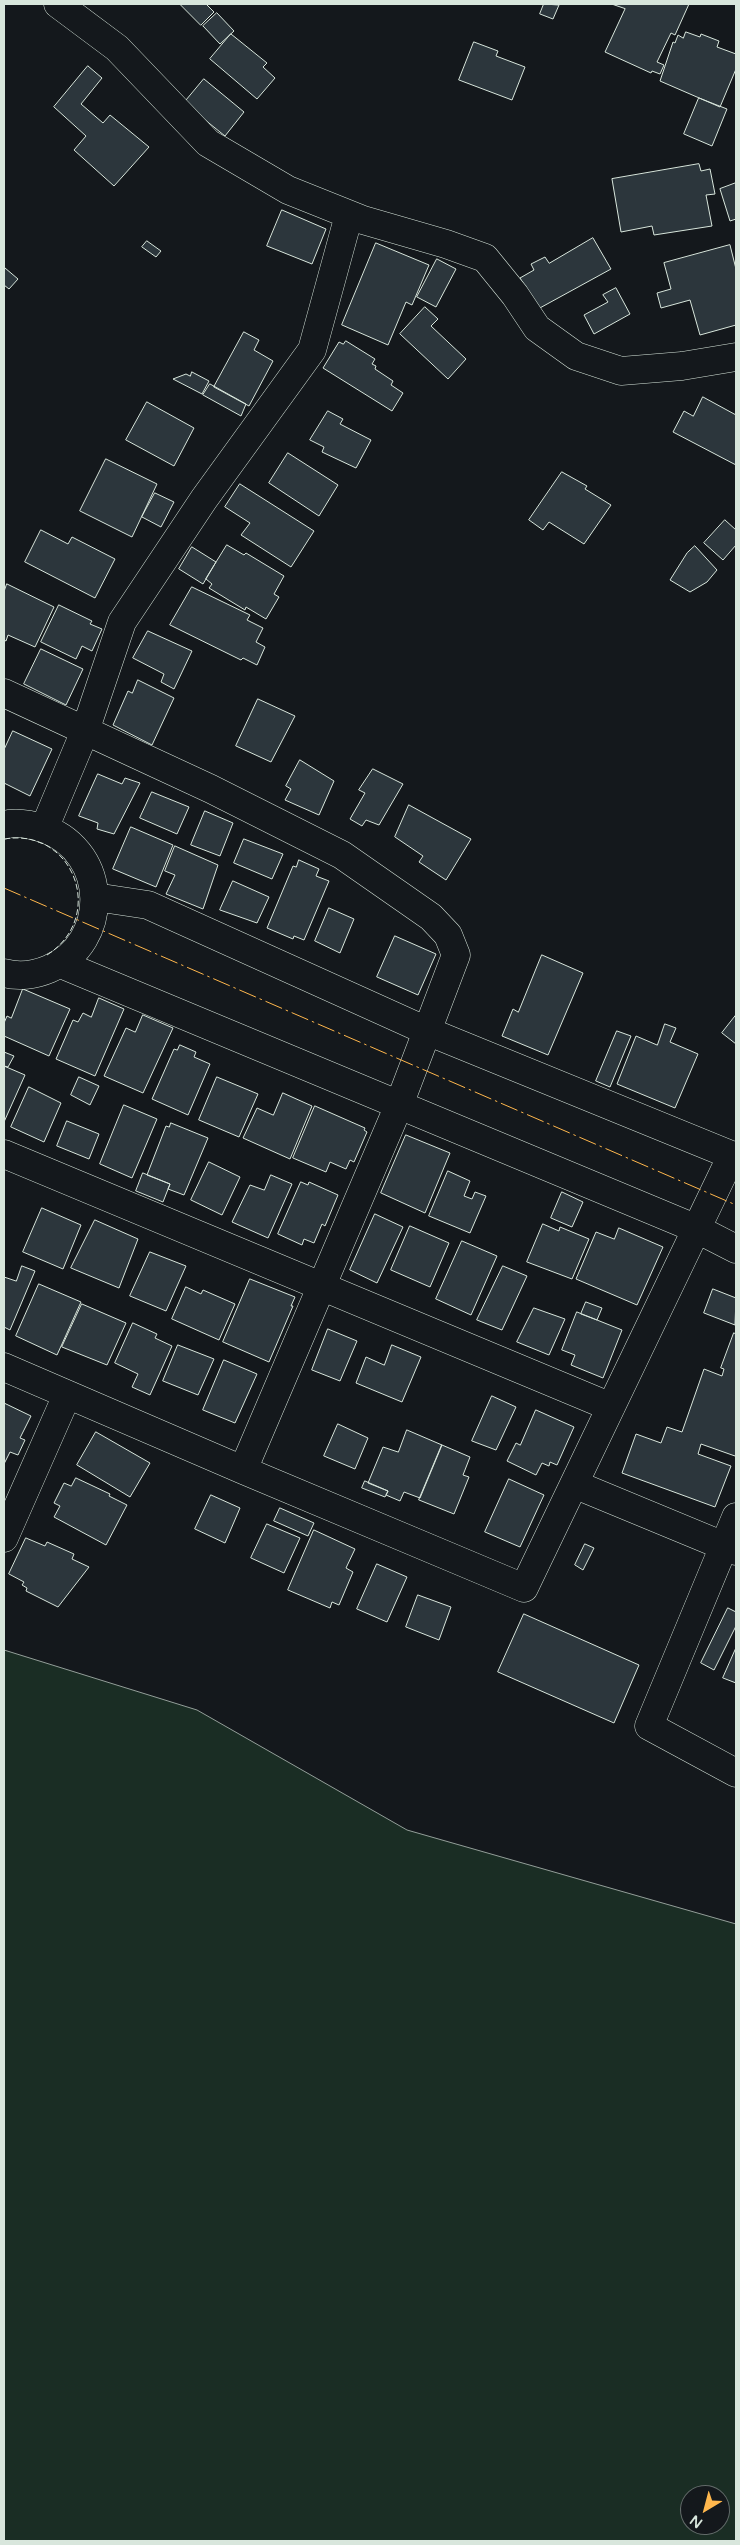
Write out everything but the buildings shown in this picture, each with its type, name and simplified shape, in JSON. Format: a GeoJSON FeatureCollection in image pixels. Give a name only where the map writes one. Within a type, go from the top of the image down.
{"type":"FeatureCollection","features":[{"type":"Feature","properties":{"kind":"street"},"geometry":{"type":"LineString","coordinates":[[58,4],[117,48],[208,143],[288,190],[350,215],[485,258],[515,295],[536,328],[576,356],[621,371],[682,366],[736,357]]}},
{"type":"Feature","properties":{"kind":"street"},"geometry":{"type":"LineString","coordinates":[[44,829],[85,731],[122,622],[204,498],[312,350],[350,215]]}},
{"type":"Feature","properties":{"kind":"street"},"geometry":{"type":"LineString","coordinates":[[4,694],[211,789],[342,855],[431,917],[448,935],[456,955],[399,1105],[243,1470]]}},
{"type":"Feature","properties":{"kind":"street"},"geometry":{"type":"LineString","coordinates":[[4,825],[32,824],[56,834],[76,849],[90,872],[95,897],[92,922],[80,946],[61,964],[37,974],[12,975],[4,973]]}},
{"type":"Feature","properties":{"kind":"street"},"geometry":{"type":"LineString","coordinates":[[4,1367],[524,1588],[734,1156],[427,1031],[148,905],[95,897]]}},
{"type":"Feature","properties":{"kind":"street"},"geometry":{"type":"LineString","coordinates":[[61,964],[697,1229],[736,1249]]}},
{"type":"Feature","properties":{"kind":"street"},"geometry":{"type":"LineString","coordinates":[[4,1154],[611,1408]]}},
{"type":"Feature","properties":{"kind":"street"},"geometry":{"type":"LineString","coordinates":[[4,1538],[67,1395]]}},
{"type":"Feature","properties":{"kind":"street"},"geometry":{"type":"LineString","coordinates":[[574,1484],[730,1548]]}},
{"type":"Feature","properties":{"kind":"street"},"geometry":{"type":"LineString","coordinates":[[736,1517],[730,1548],[649,1726],[736,1773]]}},
{"type":"Feature","properties":{"kind":"green space"},"geometry":{"type":"Polygon","coordinates":[[[4,1650],[197,1710],[407,1830],[736,1924],[736,2541],[4,2541],[4,1650]]]}},
{"type":"Feature","properties":{"kind":"fence"},"geometry":{"type":"LineString","coordinates":[[4,839],[28,839],[49,847],[64,860],[74,878],[78,898],[75,919],[65,939],[47,955]]}},
{"type":"Feature","properties":{"kind":"power"},"geometry":{"type":"LineString","coordinates":[[4,888],[736,1205]]}}]}
